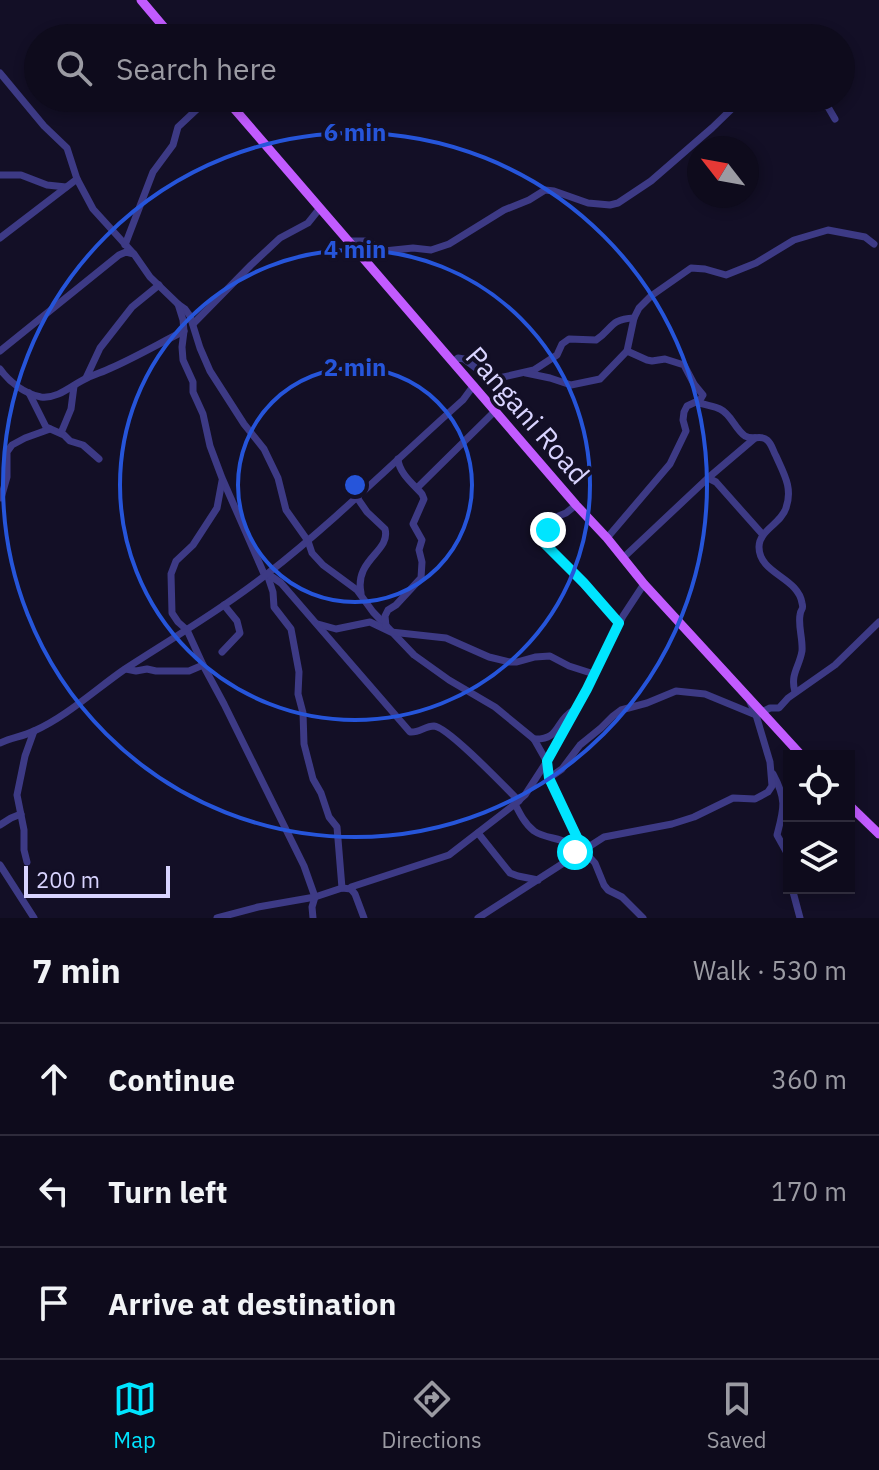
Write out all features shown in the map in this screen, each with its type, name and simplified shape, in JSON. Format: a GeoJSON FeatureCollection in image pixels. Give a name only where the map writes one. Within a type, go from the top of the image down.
{"type":"FeatureCollection","features":[{"type":"Feature","properties":{"kind":"main road"},"geometry":{"type":"LineString","coordinates":[[141,0],[161,24]]}},
{"type":"Feature","properties":{"kind":"main road","name":"Pangani Road"},"geometry":{"type":"LineString","coordinates":[[237,112],[644,584],[759,714],[796,750]]}},
{"type":"Feature","properties":{"kind":"main road"},"geometry":{"type":"LineString","coordinates":[[855,811],[879,834]]}},
{"type":"Feature","properties":{"kind":"street"},"geometry":{"type":"LineString","coordinates":[[0,73],[24,102]]}},
{"type":"Feature","properties":{"kind":"street"},"geometry":{"type":"LineString","coordinates":[[32,112],[67,148],[77,179],[93,209],[134,254],[150,277],[185,309],[210,371],[264,449],[278,478],[286,510],[308,541],[312,553],[350,583],[414,655],[495,707],[534,739],[547,762],[549,778],[580,852]]}},
{"type":"Feature","properties":{"kind":"street"},"geometry":{"type":"LineString","coordinates":[[125,245],[153,172],[173,145],[178,127],[194,112]]}},
{"type":"Feature","properties":{"kind":"street"},"geometry":{"type":"LineString","coordinates":[[349,241],[367,241],[384,251],[431,250],[449,244],[504,210],[545,190],[588,203],[618,203],[651,181],[729,112]]}},
{"type":"Feature","properties":{"kind":"street"},"geometry":{"type":"LineString","coordinates":[[831,112],[835,119]]}},
{"type":"Feature","properties":{"kind":"street"},"geometry":{"type":"LineString","coordinates":[[0,175],[21,175],[47,185],[66,187]]}},
{"type":"Feature","properties":{"kind":"street"},"geometry":{"type":"LineString","coordinates":[[0,238],[77,179]]}},
{"type":"Feature","properties":{"kind":"street"},"geometry":{"type":"LineString","coordinates":[[193,324],[280,238],[308,223],[320,208]]}},
{"type":"Feature","properties":{"kind":"street"},"geometry":{"type":"LineString","coordinates":[[453,362],[458,358],[464,359],[478,370],[495,377],[526,373],[577,385],[600,379],[627,351],[634,318],[645,301],[691,268],[726,275],[756,263],[794,240],[828,230],[865,237],[874,244]]}},
{"type":"Feature","properties":{"kind":"street"},"geometry":{"type":"LineString","coordinates":[[0,351],[119,255],[126,252],[134,254]]}},
{"type":"Feature","properties":{"kind":"street"},"geometry":{"type":"LineString","coordinates":[[86,378],[100,348],[132,307],[159,285]]}},
{"type":"Feature","properties":{"kind":"street"},"geometry":{"type":"LineString","coordinates":[[178,304],[184,331],[183,360],[193,382],[193,392],[203,414],[210,446],[267,575],[274,607],[291,629],[299,667],[298,699],[303,713],[305,748],[313,779],[329,817],[337,827],[346,888],[355,894],[364,918]]}},
{"type":"Feature","properties":{"kind":"street"},"geometry":{"type":"LineString","coordinates":[[526,373],[557,355],[564,341],[578,338],[596,340],[616,321],[634,318]]}},
{"type":"Feature","properties":{"kind":"street"},"geometry":{"type":"LineString","coordinates":[[0,369],[13,383],[29,393],[50,396],[184,331]]}},
{"type":"Feature","properties":{"kind":"street"},"geometry":{"type":"LineString","coordinates":[[607,538],[670,464],[686,431],[684,412],[703,395],[684,365],[665,359],[647,360],[627,351]]}},
{"type":"Feature","properties":{"kind":"street"},"geometry":{"type":"LineString","coordinates":[[61,433],[71,409],[74,385]]}},
{"type":"Feature","properties":{"kind":"street"},"geometry":{"type":"LineString","coordinates":[[0,743],[34,731],[62,714],[267,575],[463,400],[474,385]]}},
{"type":"Feature","properties":{"kind":"street"},"geometry":{"type":"LineString","coordinates":[[29,393],[44,424],[70,441],[83,445],[99,459]]}},
{"type":"Feature","properties":{"kind":"street"},"geometry":{"type":"LineString","coordinates":[[697,402],[719,408],[746,437],[762,437],[768,441],[788,485],[786,508],[763,535],[759,546],[763,561],[787,580],[802,604],[802,653],[793,681],[795,692]]}},
{"type":"Feature","properties":{"kind":"street"},"geometry":{"type":"LineString","coordinates":[[417,488],[495,411]]}},
{"type":"Feature","properties":{"kind":"street"},"geometry":{"type":"LineString","coordinates":[[1,498],[7,477],[7,452],[12,445],[25,438],[50,429]]}},
{"type":"Feature","properties":{"kind":"street"},"geometry":{"type":"LineString","coordinates":[[623,558],[755,438]]}},
{"type":"Feature","properties":{"kind":"street"},"geometry":{"type":"LineString","coordinates":[[389,629],[385,616],[388,610],[422,575],[419,550],[422,540],[413,524],[424,501],[398,464],[399,458]]}},
{"type":"Feature","properties":{"kind":"street"},"geometry":{"type":"LineString","coordinates":[[222,478],[217,508],[193,545],[176,561],[171,574],[172,613],[187,630],[304,866],[315,897],[313,918]]}},
{"type":"Feature","properties":{"kind":"street"},"geometry":{"type":"LineString","coordinates":[[708,478],[716,482],[763,535]]}},
{"type":"Feature","properties":{"kind":"street"},"geometry":{"type":"LineString","coordinates":[[358,496],[386,534],[384,543],[363,569],[359,584],[362,595]]}},
{"type":"Feature","properties":{"kind":"street"},"geometry":{"type":"LineString","coordinates":[[576,505],[556,517],[544,542],[619,623]]}},
{"type":"Feature","properties":{"kind":"street"},"geometry":{"type":"LineString","coordinates":[[267,575],[281,583],[410,732],[439,728],[464,748],[517,802],[530,828],[546,838],[572,845],[595,863],[608,890],[622,897],[643,918]]}},
{"type":"Feature","properties":{"kind":"street"},"geometry":{"type":"LineString","coordinates":[[217,918],[351,887],[449,855],[478,833],[529,790],[547,762],[619,623],[644,584]]}},
{"type":"Feature","properties":{"kind":"street"},"geometry":{"type":"LineString","coordinates":[[222,652],[240,633],[237,621],[224,605]]}},
{"type":"Feature","properties":{"kind":"street"},"geometry":{"type":"LineString","coordinates":[[316,623],[346,629],[366,622],[446,638],[489,657],[510,662],[550,656],[594,674]]}},
{"type":"Feature","properties":{"kind":"street"},"geometry":{"type":"LineString","coordinates":[[549,778],[562,769],[580,745],[621,710],[676,691],[705,694],[759,714],[770,708],[779,708],[795,692],[835,665],[879,622]]}},
{"type":"Feature","properties":{"kind":"street"},"geometry":{"type":"LineString","coordinates":[[126,669],[189,671],[203,665]]}},
{"type":"Feature","properties":{"kind":"street"},"geometry":{"type":"LineString","coordinates":[[534,739],[551,736],[567,714],[575,709]]}},
{"type":"Feature","properties":{"kind":"street"},"geometry":{"type":"LineString","coordinates":[[478,918],[604,837],[672,824],[733,798],[760,798],[770,790],[771,771],[759,714]]}},
{"type":"Feature","properties":{"kind":"street"},"geometry":{"type":"LineString","coordinates":[[27,862],[17,789],[34,731]]}},
{"type":"Feature","properties":{"kind":"street"},"geometry":{"type":"LineString","coordinates":[[771,771],[783,795],[777,835],[783,846]]}},
{"type":"Feature","properties":{"kind":"street"},"geometry":{"type":"LineString","coordinates":[[0,825],[21,814]]}},
{"type":"Feature","properties":{"kind":"street"},"geometry":{"type":"LineString","coordinates":[[478,833],[510,873],[538,880]]}},
{"type":"Feature","properties":{"kind":"street"},"geometry":{"type":"LineString","coordinates":[[0,865],[34,918]]}},
{"type":"Feature","properties":{"kind":"street"},"geometry":{"type":"LineString","coordinates":[[794,894],[800,918]]}},
{"type":"Feature","properties":{"kind":"route"},"geometry":{"type":"LineString","coordinates":[[548,530],[545,544],[619,623],[547,761],[549,778],[583,850],[576,855],[575,852]]}}]}
